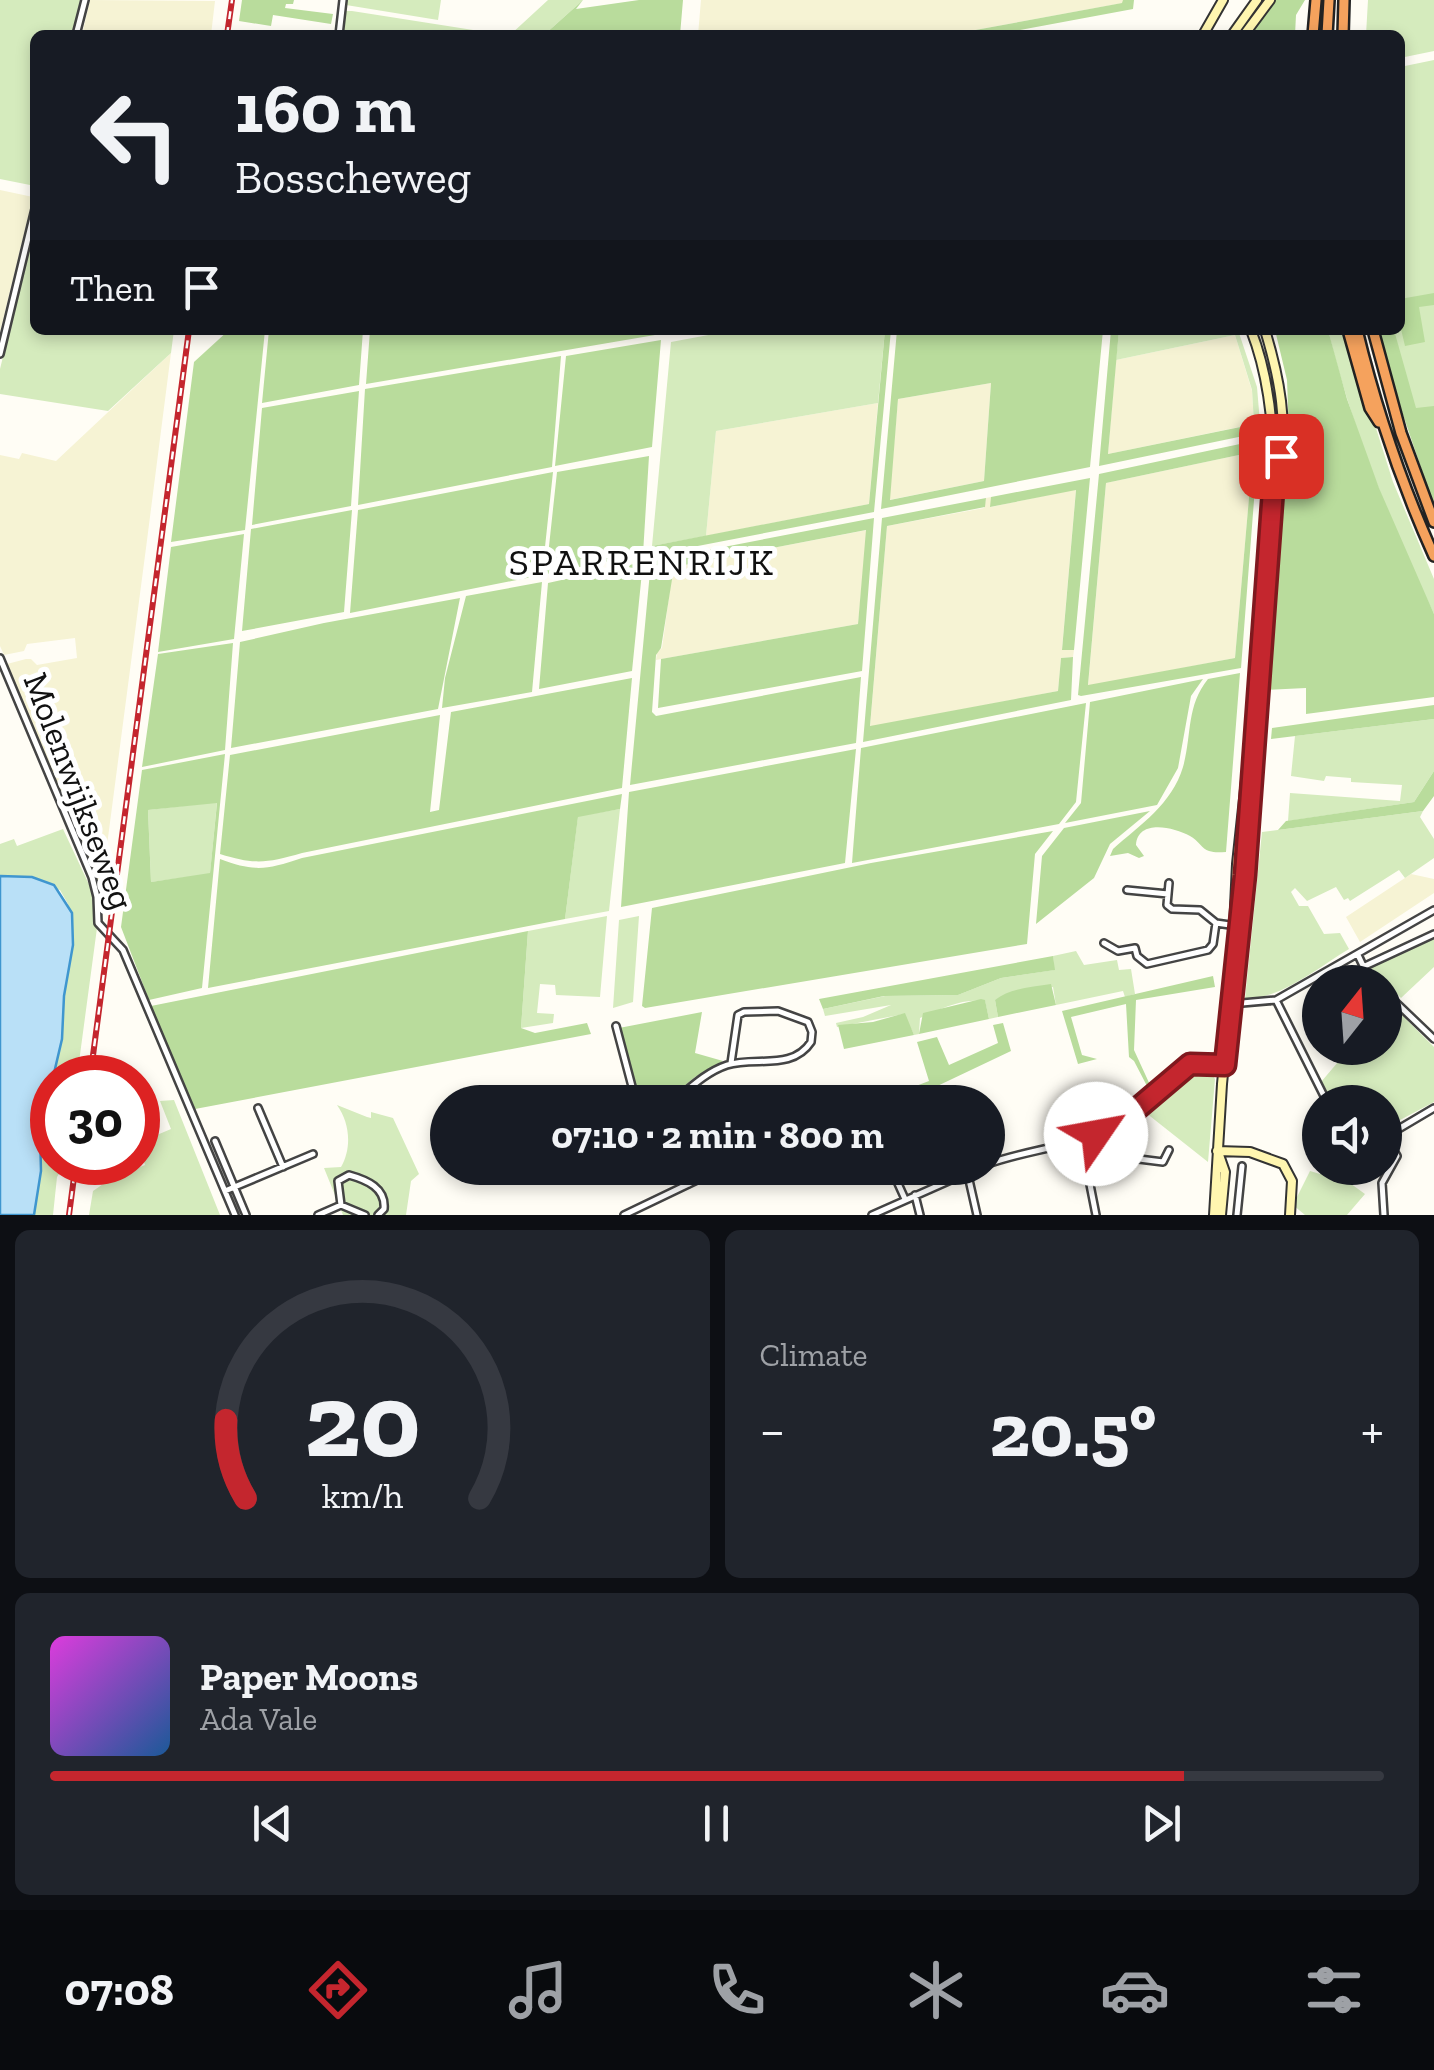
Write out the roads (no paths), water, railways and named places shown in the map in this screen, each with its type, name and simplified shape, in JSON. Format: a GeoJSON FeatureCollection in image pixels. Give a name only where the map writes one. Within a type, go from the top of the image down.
{"type":"FeatureCollection","features":[{"type":"Feature","properties":{"kind":"highway"},"geometry":{"type":"LineString","coordinates":[[1313,30],[1316,0]]}},
{"type":"Feature","properties":{"kind":"highway"},"geometry":{"type":"LineString","coordinates":[[1327,30],[1329,0]]}},
{"type":"Feature","properties":{"kind":"highway"},"geometry":{"type":"LineString","coordinates":[[1343,30],[1344,0]]}},
{"type":"Feature","properties":{"kind":"highway"},"geometry":{"type":"LineString","coordinates":[[1349,335],[1370,408],[1386,433]]}},
{"type":"Feature","properties":{"kind":"highway"},"geometry":{"type":"LineString","coordinates":[[1359,335],[1386,433],[1411,506],[1434,556]]}},
{"type":"Feature","properties":{"kind":"highway"},"geometry":{"type":"LineString","coordinates":[[1374,335],[1401,433],[1434,522]]}},
{"type":"Feature","properties":{"kind":"main road"},"geometry":{"type":"LineString","coordinates":[[1206,30],[1223,0]]}},
{"type":"Feature","properties":{"kind":"main road"},"geometry":{"type":"LineString","coordinates":[[1236,30],[1258,0]]}},
{"type":"Feature","properties":{"kind":"main road"},"geometry":{"type":"LineString","coordinates":[[1248,30],[1270,0]]}},
{"type":"Feature","properties":{"kind":"main road"},"geometry":{"type":"LineString","coordinates":[[1218,1215],[1226,1172],[1217,1151],[1233,980],[1230,954],[1258,723],[1256,696],[1274,476],[1268,388],[1252,335]]}},
{"type":"Feature","properties":{"kind":"main road"},"geometry":{"type":"LineString","coordinates":[[1266,335],[1277,380],[1282,437],[1274,476]]}},
{"type":"Feature","properties":{"kind":"main road"},"geometry":{"type":"LineString","coordinates":[[1217,1151],[1250,1152],[1283,1164],[1292,1181],[1290,1215]]}},
{"type":"Feature","properties":{"kind":"street"},"geometry":{"type":"LineString","coordinates":[[77,30],[85,0]]}},
{"type":"Feature","properties":{"kind":"street"},"geometry":{"type":"LineString","coordinates":[[340,30],[344,0]]}},
{"type":"Feature","properties":{"kind":"street"},"geometry":{"type":"LineString","coordinates":[[0,354],[30,231]]}},
{"type":"Feature","properties":{"kind":"street","name":"Molenwijkseweg"},"geometry":{"type":"LineString","coordinates":[[0,658],[92,876],[98,923],[123,950],[235,1215]]}},
{"type":"Feature","properties":{"kind":"street"},"geometry":{"type":"LineString","coordinates":[[1169,883],[1167,905],[1172,910],[1200,910],[1216,923],[1236,926]]}},
{"type":"Feature","properties":{"kind":"street"},"geometry":{"type":"LineString","coordinates":[[1127,890],[1168,894]]}},
{"type":"Feature","properties":{"kind":"street"},"geometry":{"type":"LineString","coordinates":[[1230,1004],[1276,1000],[1434,910]]}},
{"type":"Feature","properties":{"kind":"street"},"geometry":{"type":"LineString","coordinates":[[1104,944],[1118,951],[1135,948],[1137,956],[1147,964],[1208,950],[1216,923]]}},
{"type":"Feature","properties":{"kind":"street"},"geometry":{"type":"LineString","coordinates":[[1367,965],[1434,934]]}},
{"type":"Feature","properties":{"kind":"street"},"geometry":{"type":"LineString","coordinates":[[1358,955],[1364,965]]}},
{"type":"Feature","properties":{"kind":"street"},"geometry":{"type":"LineString","coordinates":[[1276,1000],[1318,1085]]}},
{"type":"Feature","properties":{"kind":"street"},"geometry":{"type":"LineString","coordinates":[[1402,1008],[1434,1039]]}},
{"type":"Feature","properties":{"kind":"street"},"geometry":{"type":"LineString","coordinates":[[694,1085],[731,1064],[788,1058],[808,1048],[812,1032],[808,1022],[784,1012],[744,1012],[736,1019],[731,1064]]}},
{"type":"Feature","properties":{"kind":"street"},"geometry":{"type":"LineString","coordinates":[[616,1026],[632,1085]]}},
{"type":"Feature","properties":{"kind":"street"},"geometry":{"type":"LineString","coordinates":[[1005,1159],[1081,1139],[1125,1119],[1190,1064],[1204,1058],[1225,1062]]}},
{"type":"Feature","properties":{"kind":"street"},"geometry":{"type":"LineString","coordinates":[[258,1108],[283,1168]]}},
{"type":"Feature","properties":{"kind":"street"},"geometry":{"type":"LineString","coordinates":[[1402,1127],[1434,1108]]}},
{"type":"Feature","properties":{"kind":"street"},"geometry":{"type":"LineString","coordinates":[[1081,1139],[1096,1215]]}},
{"type":"Feature","properties":{"kind":"street"},"geometry":{"type":"LineString","coordinates":[[214,1141],[246,1215]]}},
{"type":"Feature","properties":{"kind":"street"},"geometry":{"type":"LineString","coordinates":[[1086,1168],[1139,1159],[1163,1162],[1169,1150]]}},
{"type":"Feature","properties":{"kind":"street"},"geometry":{"type":"LineString","coordinates":[[225,1191],[314,1154]]}},
{"type":"Feature","properties":{"kind":"street"},"geometry":{"type":"LineString","coordinates":[[1237,1215],[1242,1166]]}},
{"type":"Feature","properties":{"kind":"street"},"geometry":{"type":"LineString","coordinates":[[341,1205],[338,1182],[349,1175],[368,1181],[382,1194],[384,1210],[378,1215]]}},
{"type":"Feature","properties":{"kind":"street"},"geometry":{"type":"LineString","coordinates":[[624,1215],[687,1185]]}},
{"type":"Feature","properties":{"kind":"street"},"geometry":{"type":"LineString","coordinates":[[899,1185],[905,1199]]}},
{"type":"Feature","properties":{"kind":"street"},"geometry":{"type":"LineString","coordinates":[[872,1215],[935,1185]]}},
{"type":"Feature","properties":{"kind":"street"},"geometry":{"type":"LineString","coordinates":[[970,1185],[978,1215]]}},
{"type":"Feature","properties":{"kind":"street"},"geometry":{"type":"LineString","coordinates":[[1382,1185],[1384,1215]]}},
{"type":"Feature","properties":{"kind":"street"},"geometry":{"type":"LineString","coordinates":[[915,1194],[920,1215]]}},
{"type":"Feature","properties":{"kind":"street"},"geometry":{"type":"LineString","coordinates":[[318,1215],[341,1205],[365,1215]]}},
{"type":"Feature","properties":{"kind":"water"},"geometry":{"type":"Polygon","coordinates":[[[0,876],[32,877],[54,885],[72,913],[73,945],[58,1055],[30,1055],[30,1185],[39,1185],[34,1215],[0,1215],[0,876]]]}},
{"type":"Feature","properties":{"kind":"railway"},"geometry":{"type":"LineString","coordinates":[[228,30],[232,0]]}},
{"type":"Feature","properties":{"kind":"railway"},"geometry":{"type":"LineString","coordinates":[[93,1055],[188,335]]}},
{"type":"Feature","properties":{"kind":"railway"},"geometry":{"type":"LineString","coordinates":[[69,1215],[73,1185]]}},
{"type":"Feature","properties":{"kind":"district","name":"SPARRENRIJK"},"geometry":{"type":"Point","coordinates":[642,562]}}]}
